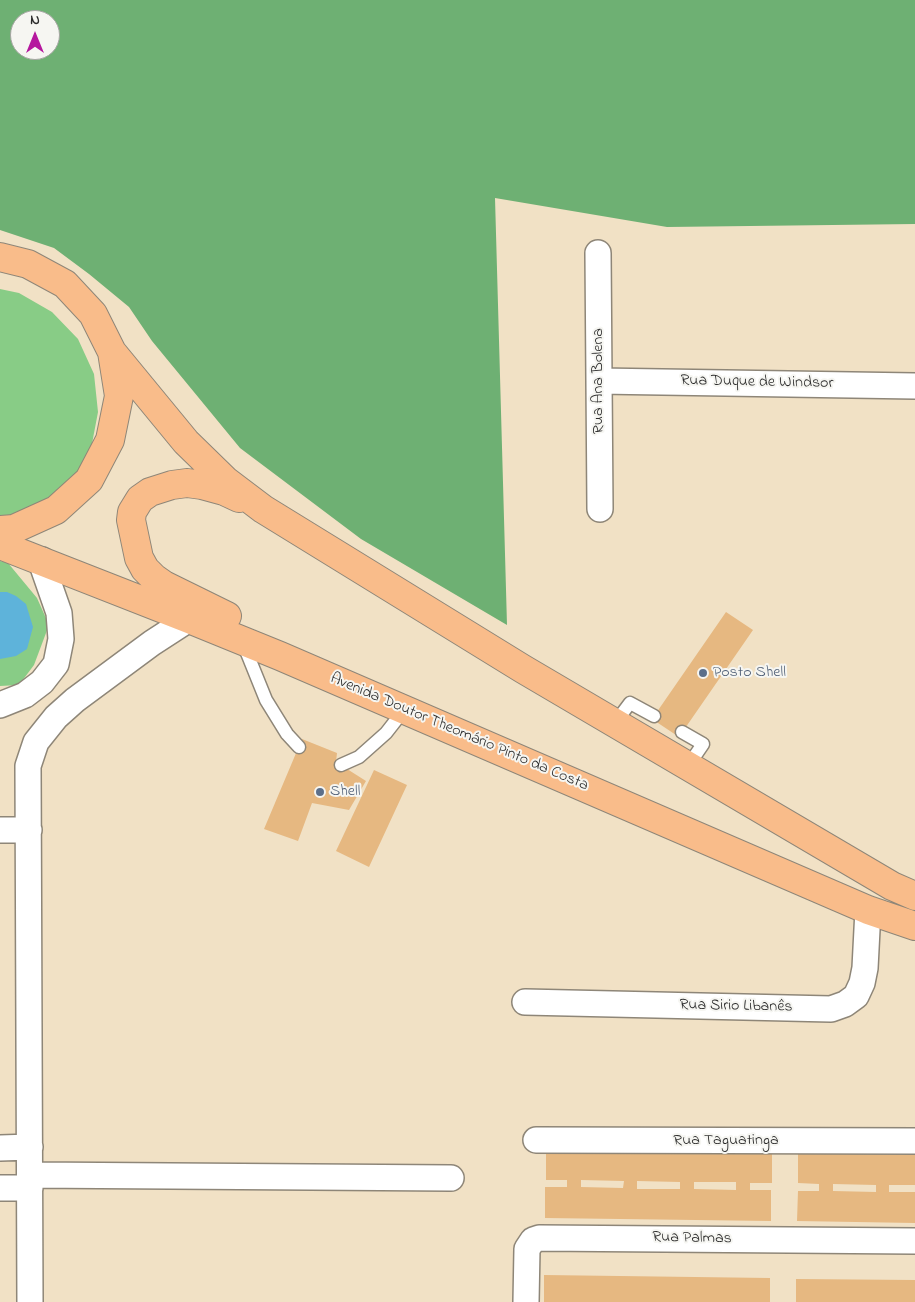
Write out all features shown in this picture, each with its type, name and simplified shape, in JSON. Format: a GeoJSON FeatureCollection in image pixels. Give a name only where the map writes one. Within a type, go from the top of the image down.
{"type":"FeatureCollection","features":[{"type":"Feature","properties":{"kind":"main road"},"geometry":{"type":"LineString","coordinates":[[0,257],[28,264],[64,284],[93,314],[112,352],[186,442],[226,481],[263,509],[515,664],[892,886],[915,896]]}},
{"type":"Feature","properties":{"kind":"main road"},"geometry":{"type":"LineString","coordinates":[[0,530],[14,529],[56,510],[89,480],[110,440],[119,396],[112,352]]}},
{"type":"Feature","properties":{"kind":"main road"},"geometry":{"type":"LineString","coordinates":[[263,509],[224,491],[202,485],[188,483],[161,488],[140,499],[132,512],[132,528],[139,558],[145,569],[164,585],[301,651],[322,665],[340,682]]}},
{"type":"Feature","properties":{"kind":"main road","name":"Avenida Doutor Theomário Pinto da Costa"},"geometry":{"type":"LineString","coordinates":[[0,545],[190,619],[868,910],[915,926]]}},
{"type":"Feature","properties":{"kind":"street","name":"Rua Ana Bolena"},"geometry":{"type":"LineString","coordinates":[[598,254],[600,509]]}},
{"type":"Feature","properties":{"kind":"street","name":"Rua Duque de Windsor"},"geometry":{"type":"LineString","coordinates":[[599,381],[915,386]]}},
{"type":"Feature","properties":{"kind":"street"},"geometry":{"type":"LineString","coordinates":[[0,705],[25,695],[42,682],[56,664],[61,639],[59,613],[42,560]]}},
{"type":"Feature","properties":{"kind":"street"},"geometry":{"type":"LineString","coordinates":[[30,1302],[28,766],[36,742],[56,718],[83,694],[152,643],[190,619]]}},
{"type":"Feature","properties":{"kind":"street"},"geometry":{"type":"LineString","coordinates":[[0,830],[29,830]]}},
{"type":"Feature","properties":{"kind":"street","name":"Rua Sirio Libanês"},"geometry":{"type":"LineString","coordinates":[[525,1002],[831,1009],[845,1004],[856,996],[862,983],[865,968],[868,910]]}},
{"type":"Feature","properties":{"kind":"street","name":"Rua Taguatinga"},"geometry":{"type":"LineString","coordinates":[[536,1140],[915,1141]]}},
{"type":"Feature","properties":{"kind":"street"},"geometry":{"type":"LineString","coordinates":[[0,1148],[30,1148]]}},
{"type":"Feature","properties":{"kind":"street"},"geometry":{"type":"LineString","coordinates":[[0,1188],[30,1181],[451,1178]]}},
{"type":"Feature","properties":{"kind":"street","name":"Rua Palmas"},"geometry":{"type":"LineString","coordinates":[[526,1302],[527,1249],[533,1240],[539,1238],[915,1241]]}},
{"type":"Feature","properties":{"kind":"lane"},"geometry":{"type":"LineString","coordinates":[[242,641],[266,700],[287,734],[299,747]]}},
{"type":"Feature","properties":{"kind":"lane"},"geometry":{"type":"LineString","coordinates":[[615,722],[630,703],[654,716]]}},
{"type":"Feature","properties":{"kind":"lane"},"geometry":{"type":"LineString","coordinates":[[341,766],[360,757],[386,733],[404,710]]}},
{"type":"Feature","properties":{"kind":"lane"},"geometry":{"type":"LineString","coordinates":[[682,732],[703,744],[688,766]]}},
{"type":"Feature","properties":{"kind":"green space"},"geometry":{"type":"Polygon","coordinates":[[[0,0],[915,0],[915,224],[667,227],[495,198],[507,625],[361,539],[240,448],[152,341],[129,307],[54,248],[0,230],[0,0]]]}},
{"type":"Feature","properties":{"kind":"green space"},"geometry":{"type":"Polygon","coordinates":[[[0,289],[19,293],[52,312],[78,339],[94,374],[98,412],[91,449],[73,482],[45,508],[0,526],[0,289]]]}},
{"type":"Feature","properties":{"kind":"green space"},"geometry":{"type":"Polygon","coordinates":[[[0,561],[8,563],[37,598],[49,625],[34,665],[19,685],[0,686],[0,561]]]}},
{"type":"Feature","properties":{"kind":"water"},"geometry":{"type":"Polygon","coordinates":[[[0,592],[7,592],[16,596],[26,604],[33,627],[27,649],[16,656],[0,659],[0,592]]]}},
{"type":"Feature","properties":{"kind":"building","name":"Posto Shell"},"geometry":{"type":"Polygon","coordinates":[[[726,612],[753,630],[679,737],[652,719],[726,612]]]}},
{"type":"Feature","properties":{"kind":"building","name":"Shell"},"geometry":{"type":"Polygon","coordinates":[[[302,739],[337,753],[336,762],[366,781],[349,810],[312,803],[298,841],[264,829],[302,739]]]}},
{"type":"Feature","properties":{"kind":"building"},"geometry":{"type":"Polygon","coordinates":[[[374,770],[407,785],[369,867],[336,851],[374,770]]]}},
{"type":"Feature","properties":{"kind":"building"},"geometry":{"type":"Polygon","coordinates":[[[546,1149],[772,1153],[772,1183],[750,1183],[750,1190],[771,1190],[771,1221],[545,1218],[545,1187],[567,1187],[567,1180],[546,1180],[546,1149]],[[581,1180],[581,1187],[623,1188],[624,1181],[581,1180]],[[637,1181],[637,1189],[680,1189],[680,1182],[637,1181]],[[694,1182],[694,1189],[736,1190],[736,1182],[694,1182]]]}},
{"type":"Feature","properties":{"kind":"building"},"geometry":{"type":"Polygon","coordinates":[[[798,1153],[915,1155],[915,1185],[889,1185],[889,1192],[915,1192],[915,1223],[797,1221],[798,1191],[819,1191],[819,1184],[798,1183],[798,1153]],[[833,1184],[833,1191],[876,1192],[876,1185],[833,1184]]]}},
{"type":"Feature","properties":{"kind":"building"},"geometry":{"type":"Polygon","coordinates":[[[544,1275],[770,1278],[770,1302],[544,1302],[544,1275]]]}},
{"type":"Feature","properties":{"kind":"building"},"geometry":{"type":"Polygon","coordinates":[[[796,1279],[915,1280],[915,1302],[796,1302],[796,1279]]]}},
{"type":"Feature","properties":{"kind":"place","name":"Posto Shell"},"geometry":{"type":"Point","coordinates":[703,673]}},
{"type":"Feature","properties":{"kind":"place","name":"Shell"},"geometry":{"type":"Point","coordinates":[320,792]}}]}
